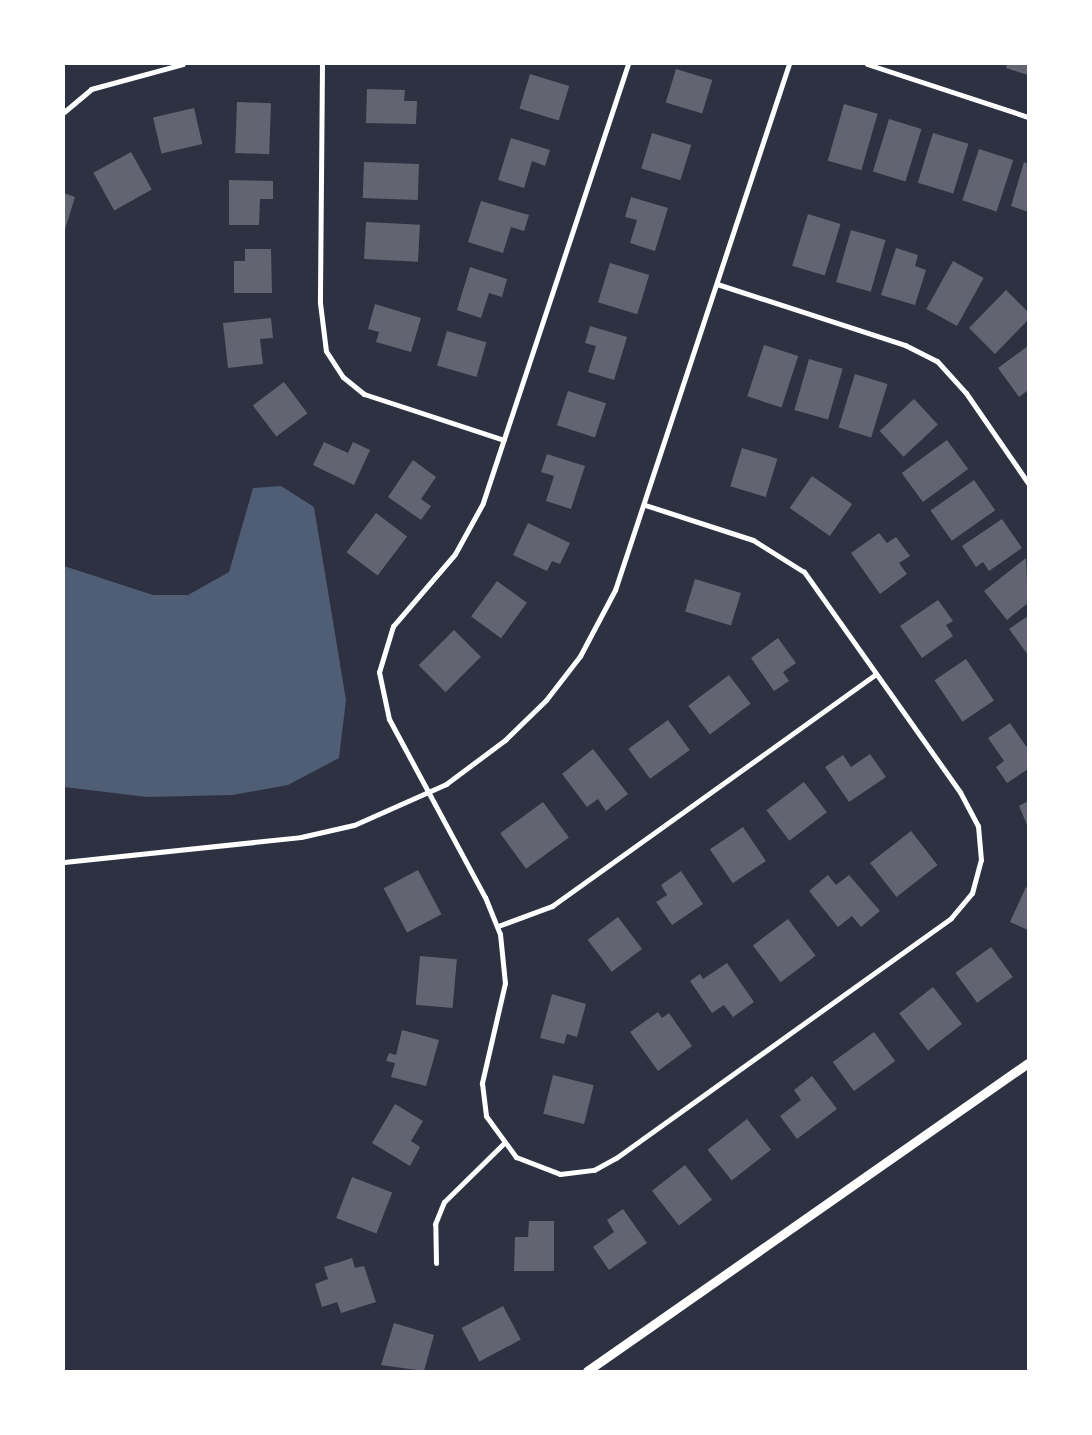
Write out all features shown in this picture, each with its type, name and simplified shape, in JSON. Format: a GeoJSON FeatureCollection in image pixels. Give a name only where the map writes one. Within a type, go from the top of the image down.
{"type":"FeatureCollection","features":[{"type":"Feature","properties":{"kind":"street"},"geometry":{"type":"LineString","coordinates":[[64,112],[91,89],[183,64]]}},
{"type":"Feature","properties":{"kind":"street"},"geometry":{"type":"LineString","coordinates":[[322,64],[320,315],[329,356],[343,377],[364,394],[504,440]]}},
{"type":"Feature","properties":{"kind":"street"},"geometry":{"type":"LineString","coordinates":[[628,64],[483,503],[466,536],[398,619],[384,647],[379,672],[383,704],[498,926],[504,993],[482,1094],[490,1125],[503,1144],[526,1163],[553,1173],[586,1172],[610,1162],[963,907],[980,868],[978,826],[960,792],[876,674],[822,593],[791,560],[753,540],[644,505]]}},
{"type":"Feature","properties":{"kind":"street"},"geometry":{"type":"LineString","coordinates":[[64,862],[314,835],[354,825],[428,794],[505,740],[546,700],[580,656],[615,590],[789,64]]}},
{"type":"Feature","properties":{"kind":"street"},"geometry":{"type":"LineString","coordinates":[[868,64],[1028,117]]}},
{"type":"Feature","properties":{"kind":"street"},"geometry":{"type":"LineString","coordinates":[[717,284],[930,356],[957,381],[1028,483]]}},
{"type":"Feature","properties":{"kind":"street"},"geometry":{"type":"LineString","coordinates":[[498,926],[552,906],[876,674]]}},
{"type":"Feature","properties":{"kind":"street"},"geometry":{"type":"LineString","coordinates":[[587,1371],[1028,1063]]}},
{"type":"Feature","properties":{"kind":"street"},"geometry":{"type":"LineString","coordinates":[[436,1263],[435,1224],[444,1202],[503,1144]]}},
{"type":"Feature","properties":{"kind":"water"},"geometry":{"type":"Polygon","coordinates":[[[281,486],[314,507],[346,700],[339,758],[288,785],[233,795],[147,797],[64,787],[64,566],[153,595],[188,595],[229,572],[253,488],[281,486]]]}},
{"type":"Feature","properties":{"kind":"building"},"geometry":{"type":"Polygon","coordinates":[[[1007,64],[1028,64],[1028,75],[1006,68],[1007,64]]]}},
{"type":"Feature","properties":{"kind":"building"},"geometry":{"type":"Polygon","coordinates":[[[676,69],[712,80],[702,114],[666,102],[676,69]]]}},
{"type":"Feature","properties":{"kind":"building"},"geometry":{"type":"Polygon","coordinates":[[[530,74],[569,86],[559,120],[519,108],[530,74]]]}},
{"type":"Feature","properties":{"kind":"building"},"geometry":{"type":"Polygon","coordinates":[[[367,89],[405,90],[404,101],[417,101],[416,124],[366,123],[367,89]]]}},
{"type":"Feature","properties":{"kind":"building"},"geometry":{"type":"Polygon","coordinates":[[[237,102],[271,103],[269,154],[235,153],[237,102]]]}},
{"type":"Feature","properties":{"kind":"building"},"geometry":{"type":"Polygon","coordinates":[[[844,104],[878,114],[861,170],[828,161],[844,104]]]}},
{"type":"Feature","properties":{"kind":"building"},"geometry":{"type":"Polygon","coordinates":[[[194,108],[202,144],[161,153],[153,117],[194,108]]]}},
{"type":"Feature","properties":{"kind":"building"},"geometry":{"type":"Polygon","coordinates":[[[889,119],[922,129],[905,182],[873,172],[889,119]]]}},
{"type":"Feature","properties":{"kind":"building"},"geometry":{"type":"Polygon","coordinates":[[[652,133],[691,145],[680,180],[641,168],[652,133]]]}},
{"type":"Feature","properties":{"kind":"building"},"geometry":{"type":"Polygon","coordinates":[[[933,133],[968,144],[953,194],[918,183],[933,133]]]}},
{"type":"Feature","properties":{"kind":"building"},"geometry":{"type":"Polygon","coordinates":[[[511,138],[550,150],[545,166],[532,161],[524,188],[498,180],[511,138]]]}},
{"type":"Feature","properties":{"kind":"building"},"geometry":{"type":"Polygon","coordinates":[[[979,149],[1013,160],[997,211],[962,200],[979,149]]]}},
{"type":"Feature","properties":{"kind":"building"},"geometry":{"type":"Polygon","coordinates":[[[131,152],[152,190],[114,210],[93,173],[131,152]]]}},
{"type":"Feature","properties":{"kind":"building"},"geometry":{"type":"Polygon","coordinates":[[[364,162],[419,164],[418,200],[363,198],[364,162]]]}},
{"type":"Feature","properties":{"kind":"building"},"geometry":{"type":"Polygon","coordinates":[[[1024,162],[1028,164],[1028,212],[1011,206],[1024,162]]]}},
{"type":"Feature","properties":{"kind":"building"},"geometry":{"type":"Polygon","coordinates":[[[229,180],[273,181],[273,199],[260,199],[259,225],[229,225],[229,180]]]}},
{"type":"Feature","properties":{"kind":"building"},"geometry":{"type":"Polygon","coordinates":[[[64,193],[75,197],[64,233],[64,193]]]}},
{"type":"Feature","properties":{"kind":"building"},"geometry":{"type":"Polygon","coordinates":[[[631,197],[668,208],[655,251],[630,243],[637,220],[625,217],[631,197]]]}},
{"type":"Feature","properties":{"kind":"building"},"geometry":{"type":"Polygon","coordinates":[[[481,201],[529,215],[524,231],[511,227],[503,253],[468,242],[481,201]]]}},
{"type":"Feature","properties":{"kind":"building"},"geometry":{"type":"Polygon","coordinates":[[[808,214],[841,224],[825,276],[792,266],[808,214]]]}},
{"type":"Feature","properties":{"kind":"building"},"geometry":{"type":"Polygon","coordinates":[[[366,222],[420,225],[418,262],[364,259],[366,222]]]}},
{"type":"Feature","properties":{"kind":"building"},"geometry":{"type":"Polygon","coordinates":[[[851,230],[886,240],[871,292],[836,282],[851,230]]]}},
{"type":"Feature","properties":{"kind":"building"},"geometry":{"type":"Polygon","coordinates":[[[896,248],[918,255],[915,266],[926,270],[915,305],[881,295],[896,248]]]}},
{"type":"Feature","properties":{"kind":"building"},"geometry":{"type":"Polygon","coordinates":[[[245,249],[271,249],[272,293],[234,293],[234,261],[245,261],[245,249]]]}},
{"type":"Feature","properties":{"kind":"building"},"geometry":{"type":"Polygon","coordinates":[[[953,261],[984,278],[957,326],[926,309],[953,261]]]}},
{"type":"Feature","properties":{"kind":"building"},"geometry":{"type":"Polygon","coordinates":[[[610,263],[649,275],[637,314],[598,302],[610,263]]]}},
{"type":"Feature","properties":{"kind":"building"},"geometry":{"type":"Polygon","coordinates":[[[470,267],[507,279],[502,297],[489,293],[481,318],[457,310],[470,267]]]}},
{"type":"Feature","properties":{"kind":"building"},"geometry":{"type":"Polygon","coordinates":[[[1006,290],[1028,312],[1028,320],[995,354],[969,328],[1006,290]]]}},
{"type":"Feature","properties":{"kind":"building"},"geometry":{"type":"Polygon","coordinates":[[[375,304],[421,318],[411,352],[376,342],[379,332],[368,329],[375,304]]]}},
{"type":"Feature","properties":{"kind":"building"},"geometry":{"type":"Polygon","coordinates":[[[271,318],[273,338],[260,339],[263,364],[228,368],[223,323],[271,318]]]}},
{"type":"Feature","properties":{"kind":"building"},"geometry":{"type":"Polygon","coordinates":[[[590,326],[627,337],[614,380],[588,372],[596,346],[585,343],[590,326]]]}},
{"type":"Feature","properties":{"kind":"building"},"geometry":{"type":"Polygon","coordinates":[[[447,331],[486,342],[476,377],[437,366],[447,331]]]}},
{"type":"Feature","properties":{"kind":"building"},"geometry":{"type":"Polygon","coordinates":[[[764,345],[798,356],[782,407],[747,396],[764,345]]]}},
{"type":"Feature","properties":{"kind":"building"},"geometry":{"type":"Polygon","coordinates":[[[1028,346],[1028,390],[1019,397],[998,368],[1028,346]]]}},
{"type":"Feature","properties":{"kind":"building"},"geometry":{"type":"Polygon","coordinates":[[[809,359],[843,369],[828,420],[794,410],[809,359]]]}},
{"type":"Feature","properties":{"kind":"building"},"geometry":{"type":"Polygon","coordinates":[[[855,374],[888,384],[871,437],[839,428],[855,374]]]}},
{"type":"Feature","properties":{"kind":"building"},"geometry":{"type":"Polygon","coordinates":[[[284,382],[307,413],[276,437],[253,405],[284,382]]]}},
{"type":"Feature","properties":{"kind":"building"},"geometry":{"type":"Polygon","coordinates":[[[568,391],[606,403],[595,438],[557,425],[568,391]]]}},
{"type":"Feature","properties":{"kind":"building"},"geometry":{"type":"Polygon","coordinates":[[[914,399],[938,425],[903,457],[880,431],[914,399]]]}},
{"type":"Feature","properties":{"kind":"building"},"geometry":{"type":"Polygon","coordinates":[[[947,440],[968,469],[923,502],[902,473],[947,440]]]}},
{"type":"Feature","properties":{"kind":"building"},"geometry":{"type":"Polygon","coordinates":[[[324,442],[348,453],[353,442],[370,450],[354,485],[313,465],[324,442]]]}},
{"type":"Feature","properties":{"kind":"building"},"geometry":{"type":"Polygon","coordinates":[[[742,448],[777,459],[766,497],[730,486],[742,448]]]}},
{"type":"Feature","properties":{"kind":"building"},"geometry":{"type":"Polygon","coordinates":[[[547,454],[585,466],[571,509],[546,501],[554,476],[541,472],[547,454]]]}},
{"type":"Feature","properties":{"kind":"building"},"geometry":{"type":"Polygon","coordinates":[[[413,460],[436,477],[421,499],[431,506],[421,520],[388,497],[413,460]]]}},
{"type":"Feature","properties":{"kind":"building"},"geometry":{"type":"Polygon","coordinates":[[[812,476],[852,504],[830,536],[790,508],[812,476]]]}},
{"type":"Feature","properties":{"kind":"building"},"geometry":{"type":"Polygon","coordinates":[[[974,480],[995,510],[952,541],[931,510],[974,480]]]}},
{"type":"Feature","properties":{"kind":"building"},"geometry":{"type":"Polygon","coordinates":[[[376,513],[407,536],[378,576],[347,552],[376,513]]]}},
{"type":"Feature","properties":{"kind":"building"},"geometry":{"type":"Polygon","coordinates":[[[1002,519],[1022,548],[989,571],[983,562],[976,567],[962,546],[1002,519]]]}},
{"type":"Feature","properties":{"kind":"building"},"geometry":{"type":"Polygon","coordinates":[[[528,523],[570,543],[560,564],[552,561],[547,571],[513,555],[528,523]]]}},
{"type":"Feature","properties":{"kind":"building"},"geometry":{"type":"Polygon","coordinates":[[[879,533],[887,543],[896,537],[910,556],[899,563],[907,574],[880,594],[851,553],[879,533]]]}},
{"type":"Feature","properties":{"kind":"building"},"geometry":{"type":"Polygon","coordinates":[[[1026,558],[1028,603],[1007,620],[984,591],[1026,558]]]}},
{"type":"Feature","properties":{"kind":"building"},"geometry":{"type":"Polygon","coordinates":[[[695,579],[741,593],[731,626],[685,612],[695,579]]]}},
{"type":"Feature","properties":{"kind":"building"},"geometry":{"type":"Polygon","coordinates":[[[497,581],[527,603],[501,638],[471,617],[497,581]]]}},
{"type":"Feature","properties":{"kind":"building"},"geometry":{"type":"Polygon","coordinates":[[[938,600],[953,621],[946,625],[953,636],[922,658],[900,626],[938,600]]]}},
{"type":"Feature","properties":{"kind":"building"},"geometry":{"type":"Polygon","coordinates":[[[1028,616],[1028,655],[1009,629],[1028,616]]]}},
{"type":"Feature","properties":{"kind":"building"},"geometry":{"type":"Polygon","coordinates":[[[454,630],[481,657],[446,692],[419,665],[454,630]]]}},
{"type":"Feature","properties":{"kind":"building"},"geometry":{"type":"Polygon","coordinates":[[[778,638],[796,663],[783,672],[789,681],[774,691],[751,658],[778,638]]]}},
{"type":"Feature","properties":{"kind":"building"},"geometry":{"type":"Polygon","coordinates":[[[966,659],[994,700],[962,722],[934,680],[966,659]]]}},
{"type":"Feature","properties":{"kind":"building"},"geometry":{"type":"Polygon","coordinates":[[[729,675],[751,704],[710,734],[688,706],[729,675]]]}},
{"type":"Feature","properties":{"kind":"building"},"geometry":{"type":"Polygon","coordinates":[[[668,720],[690,750],[650,779],[628,749],[668,720]]]}},
{"type":"Feature","properties":{"kind":"building"},"geometry":{"type":"Polygon","coordinates":[[[1010,723],[1028,749],[1028,769],[1007,783],[996,767],[1004,761],[988,738],[1010,723]]]}},
{"type":"Feature","properties":{"kind":"building"},"geometry":{"type":"Polygon","coordinates":[[[593,749],[628,794],[606,811],[598,799],[587,807],[562,774],[593,749]]]}},
{"type":"Feature","properties":{"kind":"building"},"geometry":{"type":"Polygon","coordinates":[[[870,754],[886,777],[849,802],[825,767],[843,755],[851,767],[870,754]]]}},
{"type":"Feature","properties":{"kind":"building"},"geometry":{"type":"Polygon","coordinates":[[[804,782],[827,812],[789,841],[766,810],[804,782]]]}},
{"type":"Feature","properties":{"kind":"building"},"geometry":{"type":"Polygon","coordinates":[[[1028,801],[1028,827],[1019,806],[1028,801]]]}},
{"type":"Feature","properties":{"kind":"building"},"geometry":{"type":"Polygon","coordinates":[[[543,802],[569,838],[526,869],[500,833],[543,802]]]}},
{"type":"Feature","properties":{"kind":"building"},"geometry":{"type":"Polygon","coordinates":[[[743,827],[766,861],[733,883],[710,849],[743,827]]]}},
{"type":"Feature","properties":{"kind":"building"},"geometry":{"type":"Polygon","coordinates":[[[911,831],[937,865],[896,897],[870,863],[911,831]]]}},
{"type":"Feature","properties":{"kind":"building"},"geometry":{"type":"Polygon","coordinates":[[[418,870],[441,914],[407,932],[384,888],[418,870]]]}},
{"type":"Feature","properties":{"kind":"building"},"geometry":{"type":"Polygon","coordinates":[[[681,871],[703,904],[672,925],[656,902],[667,895],[661,885],[681,871]]]}},
{"type":"Feature","properties":{"kind":"building"},"geometry":{"type":"Polygon","coordinates":[[[828,875],[836,885],[849,875],[880,911],[861,927],[852,916],[838,927],[809,891],[828,875]]]}},
{"type":"Feature","properties":{"kind":"building"},"geometry":{"type":"Polygon","coordinates":[[[1026,887],[1028,888],[1028,930],[1010,922],[1026,887]]]}},
{"type":"Feature","properties":{"kind":"building"},"geometry":{"type":"Polygon","coordinates":[[[618,917],[642,949],[612,972],[588,940],[618,917]]]}},
{"type":"Feature","properties":{"kind":"building"},"geometry":{"type":"Polygon","coordinates":[[[788,919],[816,956],[781,982],[753,945],[788,919]]]}},
{"type":"Feature","properties":{"kind":"building"},"geometry":{"type":"Polygon","coordinates":[[[991,947],[1013,977],[977,1003],[955,973],[991,947]]]}},
{"type":"Feature","properties":{"kind":"building"},"geometry":{"type":"Polygon","coordinates":[[[420,956],[457,959],[453,1008],[416,1005],[420,956]]]}},
{"type":"Feature","properties":{"kind":"building"},"geometry":{"type":"Polygon","coordinates":[[[727,963],[754,1002],[733,1017],[724,1005],[712,1013],[690,981],[700,974],[703,979],[727,963]]]}},
{"type":"Feature","properties":{"kind":"building"},"geometry":{"type":"Polygon","coordinates":[[[933,987],[962,1024],[928,1051],[899,1013],[933,987]]]}},
{"type":"Feature","properties":{"kind":"building"},"geometry":{"type":"Polygon","coordinates":[[[552,994],[586,1004],[577,1037],[567,1034],[564,1044],[540,1038],[552,994]]]}},
{"type":"Feature","properties":{"kind":"building"},"geometry":{"type":"Polygon","coordinates":[[[658,1012],[662,1018],[669,1013],[692,1046],[658,1071],[630,1032],[658,1012]]]}},
{"type":"Feature","properties":{"kind":"building"},"geometry":{"type":"Polygon","coordinates":[[[402,1030],[439,1040],[426,1086],[391,1077],[395,1063],[386,1061],[389,1053],[396,1055],[402,1030]]]}},
{"type":"Feature","properties":{"kind":"building"},"geometry":{"type":"Polygon","coordinates":[[[874,1032],[895,1061],[854,1091],[833,1062],[874,1032]]]}},
{"type":"Feature","properties":{"kind":"building"},"geometry":{"type":"Polygon","coordinates":[[[553,1075],[594,1085],[584,1124],[543,1114],[553,1075]]]}},
{"type":"Feature","properties":{"kind":"building"},"geometry":{"type":"Polygon","coordinates":[[[812,1076],[837,1109],[797,1139],[780,1116],[801,1100],[794,1090],[812,1076]]]}},
{"type":"Feature","properties":{"kind":"building"},"geometry":{"type":"Polygon","coordinates":[[[395,1104],[423,1121],[411,1141],[420,1147],[410,1166],[372,1143],[395,1104]]]}},
{"type":"Feature","properties":{"kind":"building"},"geometry":{"type":"Polygon","coordinates":[[[747,1119],[771,1150],[732,1181],[708,1150],[747,1119]]]}},
{"type":"Feature","properties":{"kind":"building"},"geometry":{"type":"Polygon","coordinates":[[[685,1165],[712,1200],[679,1226],[652,1191],[685,1165]]]}},
{"type":"Feature","properties":{"kind":"building"},"geometry":{"type":"Polygon","coordinates":[[[352,1177],[392,1192],[376,1233],[336,1218],[352,1177]]]}},
{"type":"Feature","properties":{"kind":"building"},"geometry":{"type":"Polygon","coordinates":[[[623,1209],[647,1243],[609,1270],[593,1247],[614,1232],[607,1220],[623,1209]]]}},
{"type":"Feature","properties":{"kind":"building"},"geometry":{"type":"Polygon","coordinates":[[[529,1221],[554,1221],[554,1271],[514,1271],[515,1237],[528,1237],[529,1221]]]}},
{"type":"Feature","properties":{"kind":"building"},"geometry":{"type":"Polygon","coordinates":[[[352,1258],[355,1268],[364,1266],[376,1302],[341,1313],[337,1302],[322,1307],[315,1284],[328,1279],[324,1267],[352,1258]]]}},
{"type":"Feature","properties":{"kind":"building"},"geometry":{"type":"Polygon","coordinates":[[[503,1306],[521,1340],[479,1362],[462,1328],[503,1306]]]}},
{"type":"Feature","properties":{"kind":"building"},"geometry":{"type":"Polygon","coordinates":[[[394,1323],[434,1335],[424,1371],[381,1365],[394,1323]]]}}]}
